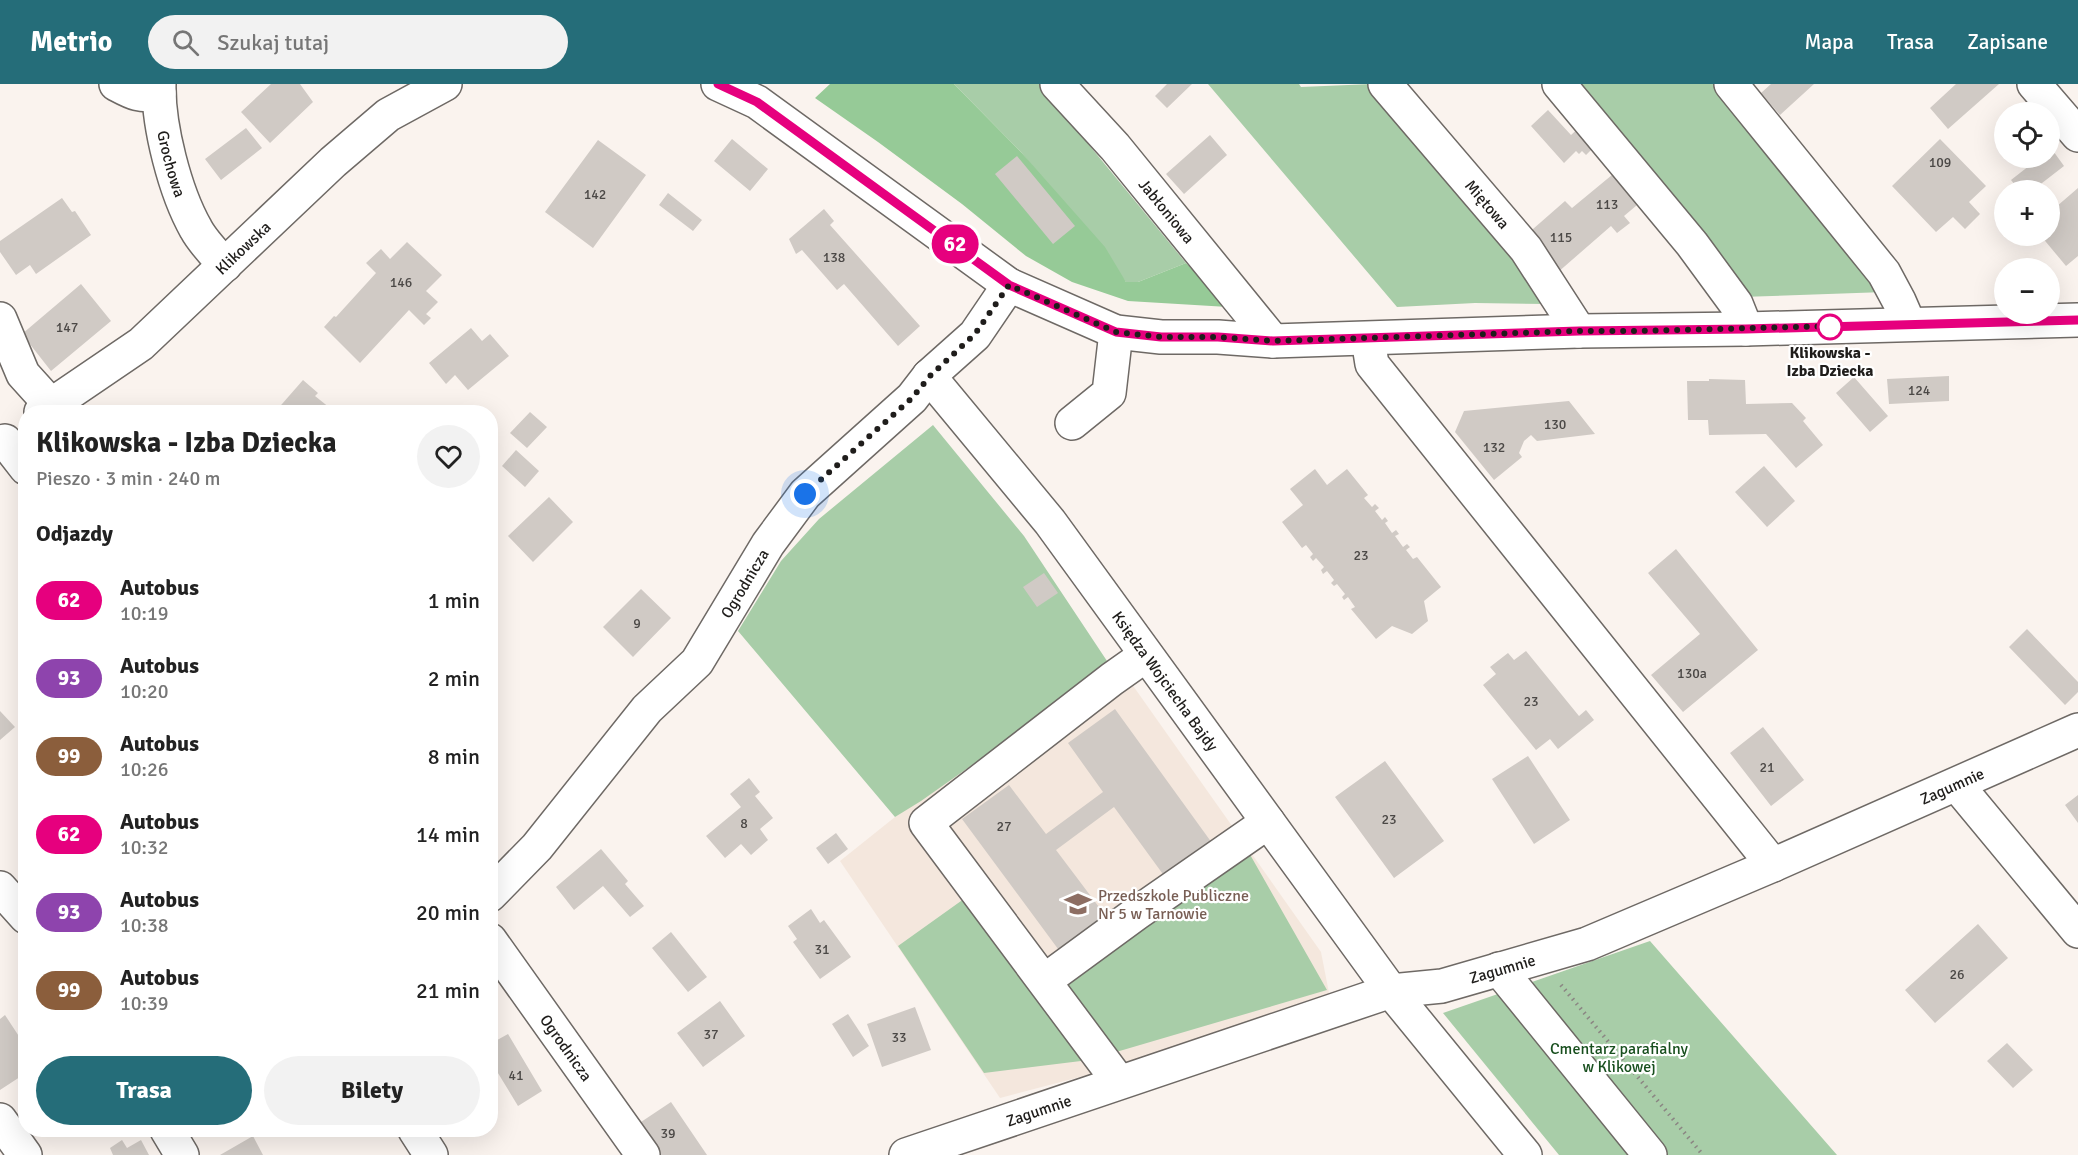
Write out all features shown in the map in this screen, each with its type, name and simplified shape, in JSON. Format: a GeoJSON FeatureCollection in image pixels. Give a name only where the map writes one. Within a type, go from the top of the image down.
{"type":"FeatureCollection","features":[{"type":"Feature","properties":{"kind":"street","name":"Grochowa"},"geometry":{"type":"LineString","coordinates":[[116,84],[142,96],[161,87],[164,132],[172,166],[190,218],[197,232],[225,266]]}},
{"type":"Feature","properties":{"kind":"street","name":"Klikowska"},"geometry":{"type":"LineString","coordinates":[[52,405],[141,344],[318,177],[388,115],[445,84]]}},
{"type":"Feature","properties":{"kind":"street"},"geometry":{"type":"LineString","coordinates":[[718,84],[757,102],[1009,285],[1116,332],[1161,337],[1218,337],[1273,341],[1579,331],[2078,320]]}},
{"type":"Feature","properties":{"kind":"street","name":"Jabłoniowa"},"geometry":{"type":"LineString","coordinates":[[1057,84],[1115,147],[1273,341]]}},
{"type":"Feature","properties":{"kind":"street","name":"Miętowa"},"geometry":{"type":"LineString","coordinates":[[1385,84],[1526,249],[1579,331]]}},
{"type":"Feature","properties":{"kind":"street"},"geometry":{"type":"LineString","coordinates":[[1559,84],[1692,244],[1736,304],[1746,329]]}},
{"type":"Feature","properties":{"kind":"street"},"geometry":{"type":"LineString","coordinates":[[1731,84],[1884,273],[1909,324]]}},
{"type":"Feature","properties":{"kind":"street"},"geometry":{"type":"LineString","coordinates":[[2034,84],[2078,135]]}},
{"type":"Feature","properties":{"kind":"street","name":"Ogrodnicza"},"geometry":{"type":"LineString","coordinates":[[498,888],[537,847],[647,709],[697,662],[768,544],[805,494],[912,398],[930,376],[975,334],[1009,285]]}},
{"type":"Feature","properties":{"kind":"street"},"geometry":{"type":"LineString","coordinates":[[0,319],[12,369],[43,405]]}},
{"type":"Feature","properties":{"kind":"street"},"geometry":{"type":"LineString","coordinates":[[1072,423],[1108,393],[1116,332]]}},
{"type":"Feature","properties":{"kind":"street"},"geometry":{"type":"LineString","coordinates":[[1368,339],[1372,364],[1773,866]]}},
{"type":"Feature","properties":{"kind":"street","name":"Księdza Wojciecha Bajdy"},"geometry":{"type":"LineString","coordinates":[[930,376],[1050,522],[1391,991],[1525,1155]]}},
{"type":"Feature","properties":{"kind":"street"},"geometry":{"type":"LineString","coordinates":[[10,436],[18,452]]}},
{"type":"Feature","properties":{"kind":"street"},"geometry":{"type":"LineString","coordinates":[[1119,1082],[926,823],[1112,679],[1146,656]]}},
{"type":"Feature","properties":{"kind":"street","name":"Zagumnie"},"geometry":{"type":"LineString","coordinates":[[906,1155],[1391,991],[1442,986],[1587,944],[1773,866],[2078,730]]}},
{"type":"Feature","properties":{"kind":"street"},"geometry":{"type":"LineString","coordinates":[[1957,785],[2078,931]]}},
{"type":"Feature","properties":{"kind":"street"},"geometry":{"type":"LineString","coordinates":[[1051,976],[1268,822]]}},
{"type":"Feature","properties":{"kind":"street"},"geometry":{"type":"LineString","coordinates":[[0,888],[18,908]]}},
{"type":"Feature","properties":{"kind":"street","name":"Ogrodnicza"},"geometry":{"type":"LineString","coordinates":[[498,951],[643,1155]]}},
{"type":"Feature","properties":{"kind":"street"},"geometry":{"type":"LineString","coordinates":[[1499,969],[1650,1155]]}},
{"type":"Feature","properties":{"kind":"street"},"geometry":{"type":"LineString","coordinates":[[0,1120],[25,1155]]}},
{"type":"Feature","properties":{"kind":"street"},"geometry":{"type":"LineString","coordinates":[[171,1137],[182,1155]]}},
{"type":"Feature","properties":{"kind":"street"},"geometry":{"type":"LineString","coordinates":[[419,1137],[431,1155]]}},
{"type":"Feature","properties":{"kind":"path"},"geometry":{"type":"LineString","coordinates":[[1558,981],[1703,1155]]}},
{"type":"Feature","properties":{"kind":"shaded area","name":"Przedszkole Publiczne Nr 5 w Tarnowie"},"geometry":{"type":"Polygon","coordinates":[[[1117,663],[1321,952],[1329,993],[1110,1069],[1000,1098],[840,861],[895,817],[1117,663]]]}},
{"type":"Feature","properties":{"kind":"green space"},"geometry":{"type":"Polygon","coordinates":[[[830,84],[954,84],[1021,152],[1105,247],[1126,282],[1138,282],[1186,263],[1228,307],[1128,301],[1072,282],[1026,256],[962,204],[815,98],[830,84]]]}},
{"type":"Feature","properties":{"kind":"green space"},"geometry":{"type":"Polygon","coordinates":[[[954,84],[1039,84],[1186,263],[1138,282],[1126,282],[1021,152],[954,84]]]}},
{"type":"Feature","properties":{"kind":"green space"},"geometry":{"type":"Polygon","coordinates":[[[1208,84],[1299,84],[1301,87],[1372,84],[1518,254],[1547,304],[1475,303],[1397,307],[1208,84]]]}},
{"type":"Feature","properties":{"kind":"green space"},"geometry":{"type":"Polygon","coordinates":[[[1571,84],[1718,84],[1885,292],[1741,297],[1571,84]]]}},
{"type":"Feature","properties":{"kind":"green space"},"geometry":{"type":"Polygon","coordinates":[[[933,425],[1024,536],[1111,667],[895,817],[738,631],[781,561],[819,519],[933,425]]]}},
{"type":"Feature","properties":{"kind":"green space"},"geometry":{"type":"Polygon","coordinates":[[[1244,844],[1327,990],[1089,1060],[984,1073],[898,946],[968,896],[1037,990],[1244,844]]]}},
{"type":"Feature","properties":{"kind":"green space","name":"Cmentarz parafialny w Klikowej"},"geometry":{"type":"Polygon","coordinates":[[[1650,941],[1837,1155],[1559,1155],[1443,1013],[1650,941]]]}},
{"type":"Feature","properties":{"kind":"building"},"geometry":{"type":"Polygon","coordinates":[[[271,84],[300,84],[313,102],[270,143],[241,112],[271,84]]]}},
{"type":"Feature","properties":{"kind":"building"},"geometry":{"type":"Polygon","coordinates":[[[1167,84],[1192,84],[1167,108],[1155,96],[1167,84]]]}},
{"type":"Feature","properties":{"kind":"building"},"geometry":{"type":"Polygon","coordinates":[[[1771,84],[1814,84],[1780,115],[1761,93],[1771,84]]]}},
{"type":"Feature","properties":{"kind":"building"},"geometry":{"type":"Polygon","coordinates":[[[1956,84],[1999,84],[1948,129],[1930,108],[1956,84]]]}},
{"type":"Feature","properties":{"kind":"building"},"geometry":{"type":"Polygon","coordinates":[[[1548,110],[1571,135],[1582,125],[1597,144],[1586,155],[1582,151],[1579,154],[1576,151],[1564,163],[1531,126],[1548,110]]]}},
{"type":"Feature","properties":{"kind":"building"},"geometry":{"type":"Polygon","coordinates":[[[246,128],[262,148],[221,180],[205,159],[246,128]]]}},
{"type":"Feature","properties":{"kind":"building"},"geometry":{"type":"Polygon","coordinates":[[[1210,135],[1227,155],[1184,194],[1166,174],[1210,135]]]}},
{"type":"Feature","properties":{"kind":"building"},"geometry":{"type":"Polygon","coordinates":[[[732,139],[768,169],[750,191],[714,161],[732,139]]]}},
{"type":"Feature","properties":{"kind":"building"},"geometry":{"type":"Polygon","coordinates":[[[1940,139],[1986,186],[1969,202],[1980,214],[1965,229],[1953,217],[1936,232],[1892,186],[1940,139]]]}},
{"type":"Feature","properties":{"kind":"building"},"geometry":{"type":"Polygon","coordinates":[[[598,140],[646,175],[593,248],[545,212],[598,140]]]}},
{"type":"Feature","properties":{"kind":"building"},"geometry":{"type":"Polygon","coordinates":[[[1017,156],[1075,226],[1053,244],[995,174],[1017,156]]]}},
{"type":"Feature","properties":{"kind":"building"},"geometry":{"type":"Polygon","coordinates":[[[2060,160],[2064,166],[2046,180],[2011,180],[2026,168],[2060,168],[2060,160]]]}},
{"type":"Feature","properties":{"kind":"building"},"geometry":{"type":"Polygon","coordinates":[[[1618,170],[1643,200],[1624,216],[1630,223],[1617,233],[1611,226],[1557,273],[1525,236],[1565,201],[1572,208],[1618,170]]]}},
{"type":"Feature","properties":{"kind":"building"},"geometry":{"type":"Polygon","coordinates":[[[2078,188],[2078,256],[2066,266],[2049,246],[2060,246],[2060,204],[2078,188]]]}},
{"type":"Feature","properties":{"kind":"building"},"geometry":{"type":"Polygon","coordinates":[[[668,193],[702,220],[693,231],[659,205],[668,193]]]}},
{"type":"Feature","properties":{"kind":"building"},"geometry":{"type":"Polygon","coordinates":[[[62,198],[72,212],[75,211],[91,235],[36,274],[30,265],[16,275],[0,252],[0,241],[62,198]]]}},
{"type":"Feature","properties":{"kind":"building"},"geometry":{"type":"Polygon","coordinates":[[[824,209],[834,221],[830,225],[920,326],[898,346],[844,284],[837,290],[802,250],[796,254],[789,239],[824,209]]]}},
{"type":"Feature","properties":{"kind":"building"},"geometry":{"type":"Polygon","coordinates":[[[407,242],[442,275],[426,291],[438,302],[426,314],[431,318],[424,325],[409,310],[360,363],[324,327],[376,273],[366,263],[381,249],[390,259],[407,242]]]}},
{"type":"Feature","properties":{"kind":"building"},"geometry":{"type":"Polygon","coordinates":[[[81,284],[111,321],[51,371],[22,334],[81,284]]]}},
{"type":"Feature","properties":{"kind":"building"},"geometry":{"type":"Polygon","coordinates":[[[471,328],[482,341],[490,334],[509,356],[468,390],[455,375],[446,384],[429,363],[471,328]]]}},
{"type":"Feature","properties":{"kind":"building"},"geometry":{"type":"Polygon","coordinates":[[[1949,376],[1949,401],[1889,404],[1887,379],[1949,376]]]}},
{"type":"Feature","properties":{"kind":"building"},"geometry":{"type":"Polygon","coordinates":[[[1854,377],[1888,416],[1870,432],[1836,393],[1854,377]]]}},
{"type":"Feature","properties":{"kind":"building"},"geometry":{"type":"Polygon","coordinates":[[[1709,379],[1745,380],[1746,404],[1792,403],[1806,418],[1803,421],[1823,445],[1796,468],[1766,434],[1709,435],[1708,420],[1688,420],[1687,381],[1709,381],[1709,379]]]}},
{"type":"Feature","properties":{"kind":"building"},"geometry":{"type":"Polygon","coordinates":[[[303,380],[318,393],[315,396],[326,405],[281,405],[303,380]]]}},
{"type":"Feature","properties":{"kind":"building"},"geometry":{"type":"Polygon","coordinates":[[[1569,401],[1595,434],[1537,441],[1531,435],[1524,441],[1519,453],[1522,457],[1494,480],[1455,432],[1464,411],[1569,401]]]}},
{"type":"Feature","properties":{"kind":"building"},"geometry":{"type":"Polygon","coordinates":[[[530,412],[547,427],[527,448],[510,433],[530,412]]]}},
{"type":"Feature","properties":{"kind":"building"},"geometry":{"type":"Polygon","coordinates":[[[516,450],[539,471],[525,487],[502,466],[516,450]]]}},
{"type":"Feature","properties":{"kind":"building"},"geometry":{"type":"Polygon","coordinates":[[[1764,466],[1795,501],[1767,527],[1735,492],[1764,466]]]}},
{"type":"Feature","properties":{"kind":"building"},"geometry":{"type":"Polygon","coordinates":[[[1315,469],[1327,485],[1347,469],[1368,495],[1364,498],[1372,507],[1375,504],[1379,508],[1375,511],[1382,520],[1385,517],[1388,521],[1385,523],[1392,533],[1396,530],[1399,534],[1395,536],[1403,547],[1407,544],[1410,547],[1406,550],[1413,559],[1417,557],[1441,587],[1424,601],[1428,621],[1412,634],[1392,626],[1376,639],[1351,609],[1355,607],[1348,597],[1344,600],[1342,597],[1345,594],[1337,584],[1334,586],[1331,583],[1334,580],[1327,571],[1323,574],[1321,570],[1324,567],[1316,558],[1313,561],[1310,557],[1313,554],[1306,545],[1302,548],[1282,522],[1303,505],[1290,489],[1315,469]]]}},
{"type":"Feature","properties":{"kind":"building"},"geometry":{"type":"Polygon","coordinates":[[[549,497],[573,522],[533,562],[508,536],[549,497]]]}},
{"type":"Feature","properties":{"kind":"building"},"geometry":{"type":"Polygon","coordinates":[[[1676,549],[1758,650],[1683,712],[1651,675],[1700,634],[1648,573],[1676,549]]]}},
{"type":"Feature","properties":{"kind":"building"},"geometry":{"type":"Polygon","coordinates":[[[1044,573],[1058,593],[1037,607],[1023,587],[1044,573]]]}},
{"type":"Feature","properties":{"kind":"building"},"geometry":{"type":"Polygon","coordinates":[[[641,589],[671,618],[633,657],[603,627],[641,589]]]}},
{"type":"Feature","properties":{"kind":"building"},"geometry":{"type":"Polygon","coordinates":[[[2027,629],[2078,682],[2078,692],[2065,705],[2009,647],[2027,629]]]}},
{"type":"Feature","properties":{"kind":"building"},"geometry":{"type":"Polygon","coordinates":[[[1526,651],[1579,716],[1586,710],[1594,720],[1558,749],[1550,739],[1536,750],[1483,685],[1496,674],[1490,667],[1508,653],[1514,660],[1526,651]]]}},
{"type":"Feature","properties":{"kind":"building"},"geometry":{"type":"Polygon","coordinates":[[[1115,709],[1212,843],[1165,877],[1114,807],[1056,850],[1108,919],[1061,953],[962,819],[1009,785],[1046,834],[1103,792],[1068,743],[1115,709]]]}},
{"type":"Feature","properties":{"kind":"building"},"geometry":{"type":"Polygon","coordinates":[[[0,711],[15,727],[0,740],[0,711]]]}},
{"type":"Feature","properties":{"kind":"building"},"geometry":{"type":"Polygon","coordinates":[[[1763,727],[1804,780],[1771,806],[1730,753],[1763,727]]]}},
{"type":"Feature","properties":{"kind":"building"},"geometry":{"type":"Polygon","coordinates":[[[1528,756],[1570,820],[1534,844],[1492,779],[1528,756]]]}},
{"type":"Feature","properties":{"kind":"building"},"geometry":{"type":"Polygon","coordinates":[[[1385,761],[1444,841],[1394,878],[1335,797],[1385,761]]]}},
{"type":"Feature","properties":{"kind":"building"},"geometry":{"type":"Polygon","coordinates":[[[749,778],[760,792],[755,796],[773,818],[760,829],[768,840],[751,855],[741,844],[725,858],[706,836],[741,807],[730,794],[749,778]]]}},
{"type":"Feature","properties":{"kind":"building"},"geometry":{"type":"Polygon","coordinates":[[[2078,795],[2078,823],[2065,805],[2078,795]]]}},
{"type":"Feature","properties":{"kind":"building"},"geometry":{"type":"Polygon","coordinates":[[[836,833],[848,849],[828,864],[816,848],[836,833]]]}},
{"type":"Feature","properties":{"kind":"building"},"geometry":{"type":"Polygon","coordinates":[[[601,849],[628,881],[625,884],[644,906],[630,917],[603,886],[574,910],[556,887],[601,849]]]}},
{"type":"Feature","properties":{"kind":"building"},"geometry":{"type":"Polygon","coordinates":[[[811,909],[820,923],[824,920],[851,957],[820,979],[793,942],[797,939],[788,926],[811,909]]]}},
{"type":"Feature","properties":{"kind":"building"},"geometry":{"type":"Polygon","coordinates":[[[1978,924],[2008,958],[1935,1023],[1905,990],[1978,924]]]}},
{"type":"Feature","properties":{"kind":"building"},"geometry":{"type":"Polygon","coordinates":[[[671,932],[707,977],[688,992],[652,948],[671,932]]]}},
{"type":"Feature","properties":{"kind":"building"},"geometry":{"type":"Polygon","coordinates":[[[720,1001],[745,1036],[703,1067],[677,1033],[720,1001]]]}},
{"type":"Feature","properties":{"kind":"building"},"geometry":{"type":"Polygon","coordinates":[[[915,1007],[931,1050],[882,1067],[867,1024],[915,1007]]]}},
{"type":"Feature","properties":{"kind":"building"},"geometry":{"type":"Polygon","coordinates":[[[848,1014],[869,1046],[853,1057],[832,1024],[848,1014]]]}},
{"type":"Feature","properties":{"kind":"building"},"geometry":{"type":"Polygon","coordinates":[[[5,1015],[18,1035],[18,1078],[0,1090],[0,1019],[5,1015]]]}},
{"type":"Feature","properties":{"kind":"building"},"geometry":{"type":"Polygon","coordinates":[[[508,1034],[542,1091],[518,1106],[498,1073],[498,1040],[508,1034]]]}},
{"type":"Feature","properties":{"kind":"building"},"geometry":{"type":"Polygon","coordinates":[[[2007,1043],[2033,1070],[2013,1088],[1987,1061],[2007,1043]]]}},
{"type":"Feature","properties":{"kind":"building"},"geometry":{"type":"Polygon","coordinates":[[[671,1102],[707,1155],[659,1155],[638,1124],[671,1102]]]}},
{"type":"Feature","properties":{"kind":"building"},"geometry":{"type":"Polygon","coordinates":[[[254,1137],[263,1155],[220,1155],[254,1137]]]}},
{"type":"Feature","properties":{"kind":"building"},"geometry":{"type":"Polygon","coordinates":[[[122,1140],[127,1148],[141,1140],[149,1155],[113,1155],[110,1148],[122,1140]]]}},
{"type":"Feature","properties":{"kind":"bus line","name":"62"},"geometry":{"type":"LineString","coordinates":[[718,84],[757,102],[1009,285],[1116,332],[1161,337],[1218,337],[1273,341],[1579,331],[2078,320]]}},
{"type":"Feature","properties":{"kind":"place","name":"Klikowska - Izba Dziecka"},"geometry":{"type":"Point","coordinates":[1830,327]}},
{"type":"Feature","properties":{"kind":"place","name":"Przedszkole Publiczne Nr 5 w Tarnowie"},"geometry":{"type":"Point","coordinates":[1078,904]}},
{"type":"Feature","properties":{"kind":"route"},"geometry":{"type":"LineString","coordinates":[[805,494],[912,398],[930,376],[975,334],[1009,285],[1116,332],[1161,337],[1218,337],[1273,341],[1579,331],[1839,326],[1830,327]]}}]}
